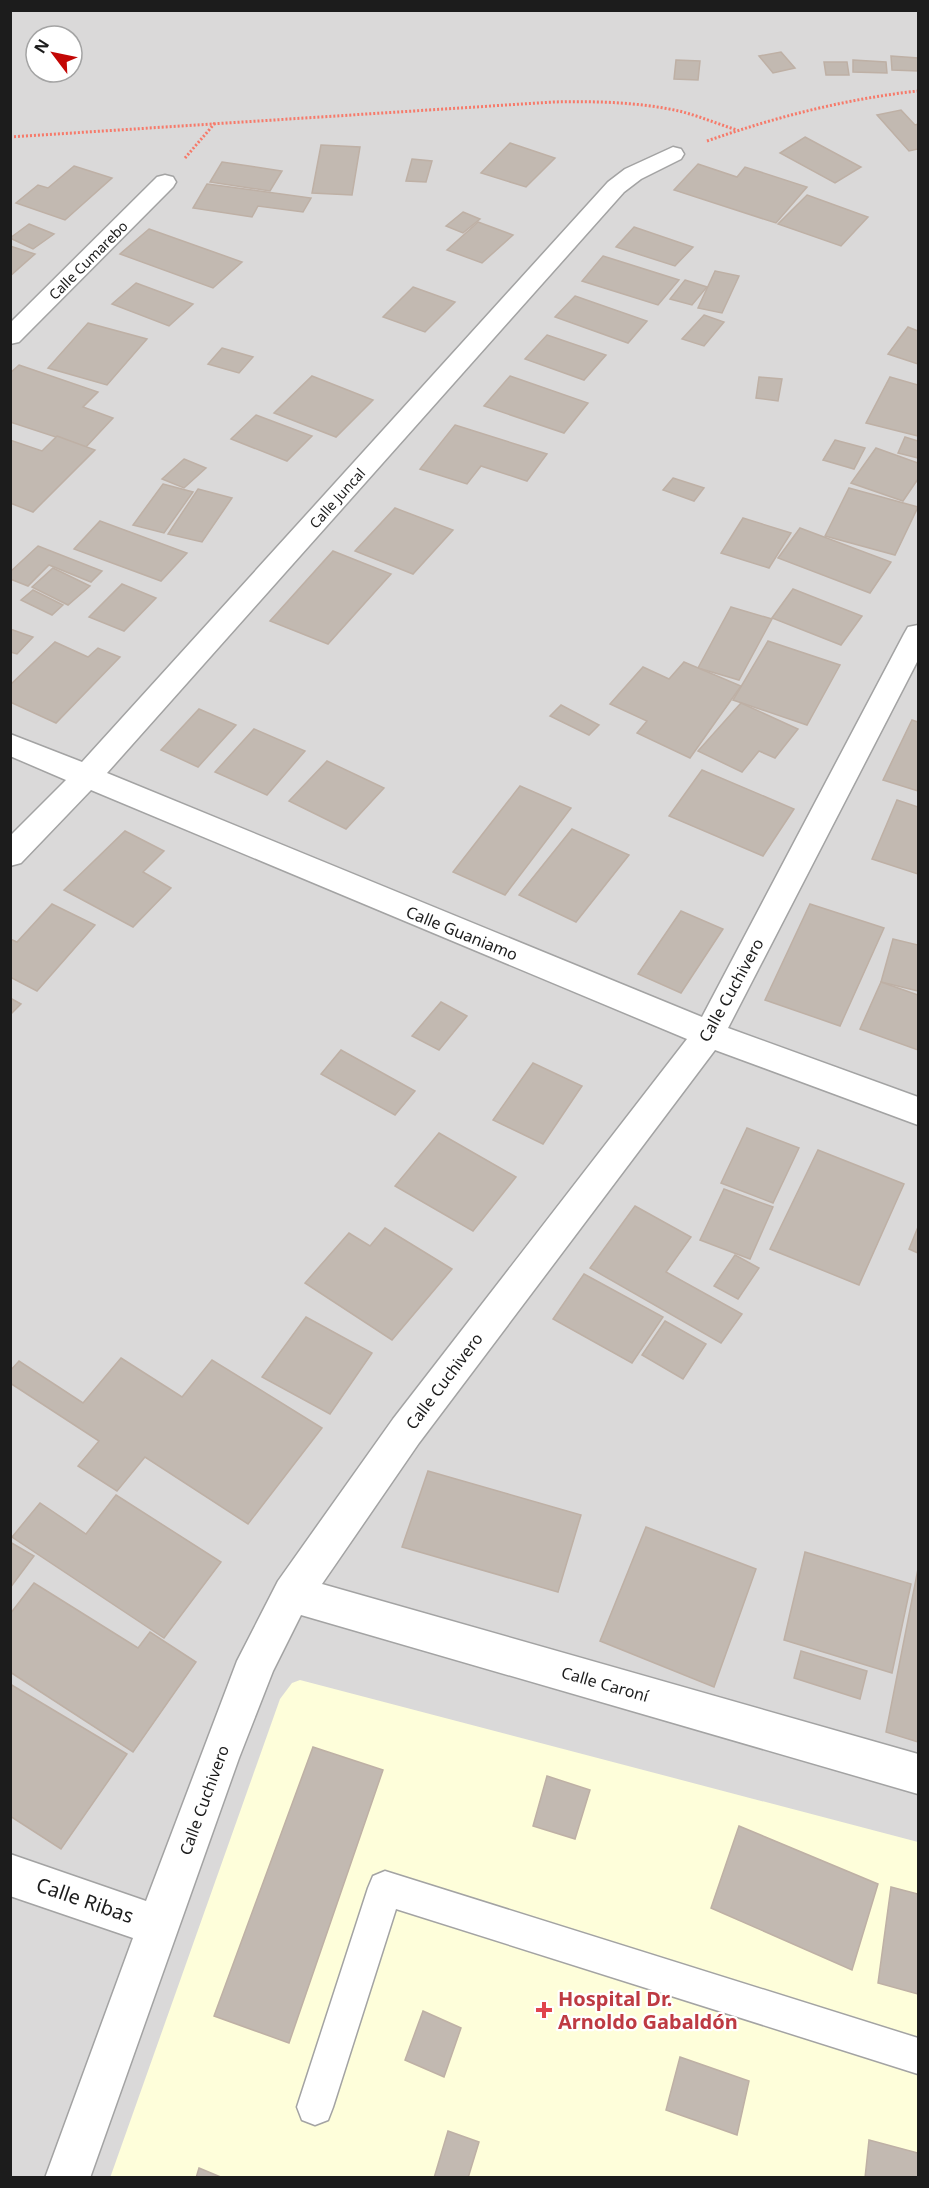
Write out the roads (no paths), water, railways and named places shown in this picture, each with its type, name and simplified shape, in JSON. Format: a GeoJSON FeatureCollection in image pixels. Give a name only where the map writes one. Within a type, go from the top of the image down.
{"type":"FeatureCollection","features":[{"type":"Feature","properties":{"kind":"street","name":"Calle Juncal"},"geometry":{"type":"LineString","coordinates":[[10,855],[87,777],[616,188],[633,174],[673,154]]}},
{"type":"Feature","properties":{"kind":"street","name":"Calle Cumarebo"},"geometry":{"type":"LineString","coordinates":[[10,338],[165,182]]}},
{"type":"Feature","properties":{"kind":"street","name":"Calle Cuchivero"},"geometry":{"type":"LineString","coordinates":[[67,2178],[219,1758],[257,1661],[292,1594],[406,1431],[709,1034],[918,634]]}},
{"type":"Feature","properties":{"kind":"street","name":"Calle Guaniamo"},"geometry":{"type":"LineString","coordinates":[[10,744],[282,859],[709,1034],[918,1111]]}},
{"type":"Feature","properties":{"kind":"street","name":"Calle Caroní"},"geometry":{"type":"LineString","coordinates":[[292,1594],[918,1774]]}},
{"type":"Feature","properties":{"kind":"street","name":"Calle Ribas"},"geometry":{"type":"LineString","coordinates":[[10,1875],[159,1926]]}},
{"type":"Feature","properties":{"kind":"lane"},"geometry":{"type":"LineString","coordinates":[[315,2107],[385,1888],[918,2056]]}},
{"type":"Feature","properties":{"kind":"place","name":"Hospital Dr. Arnoldo Gabaldón"},"geometry":{"type":"Point","coordinates":[544,2010]}}]}
